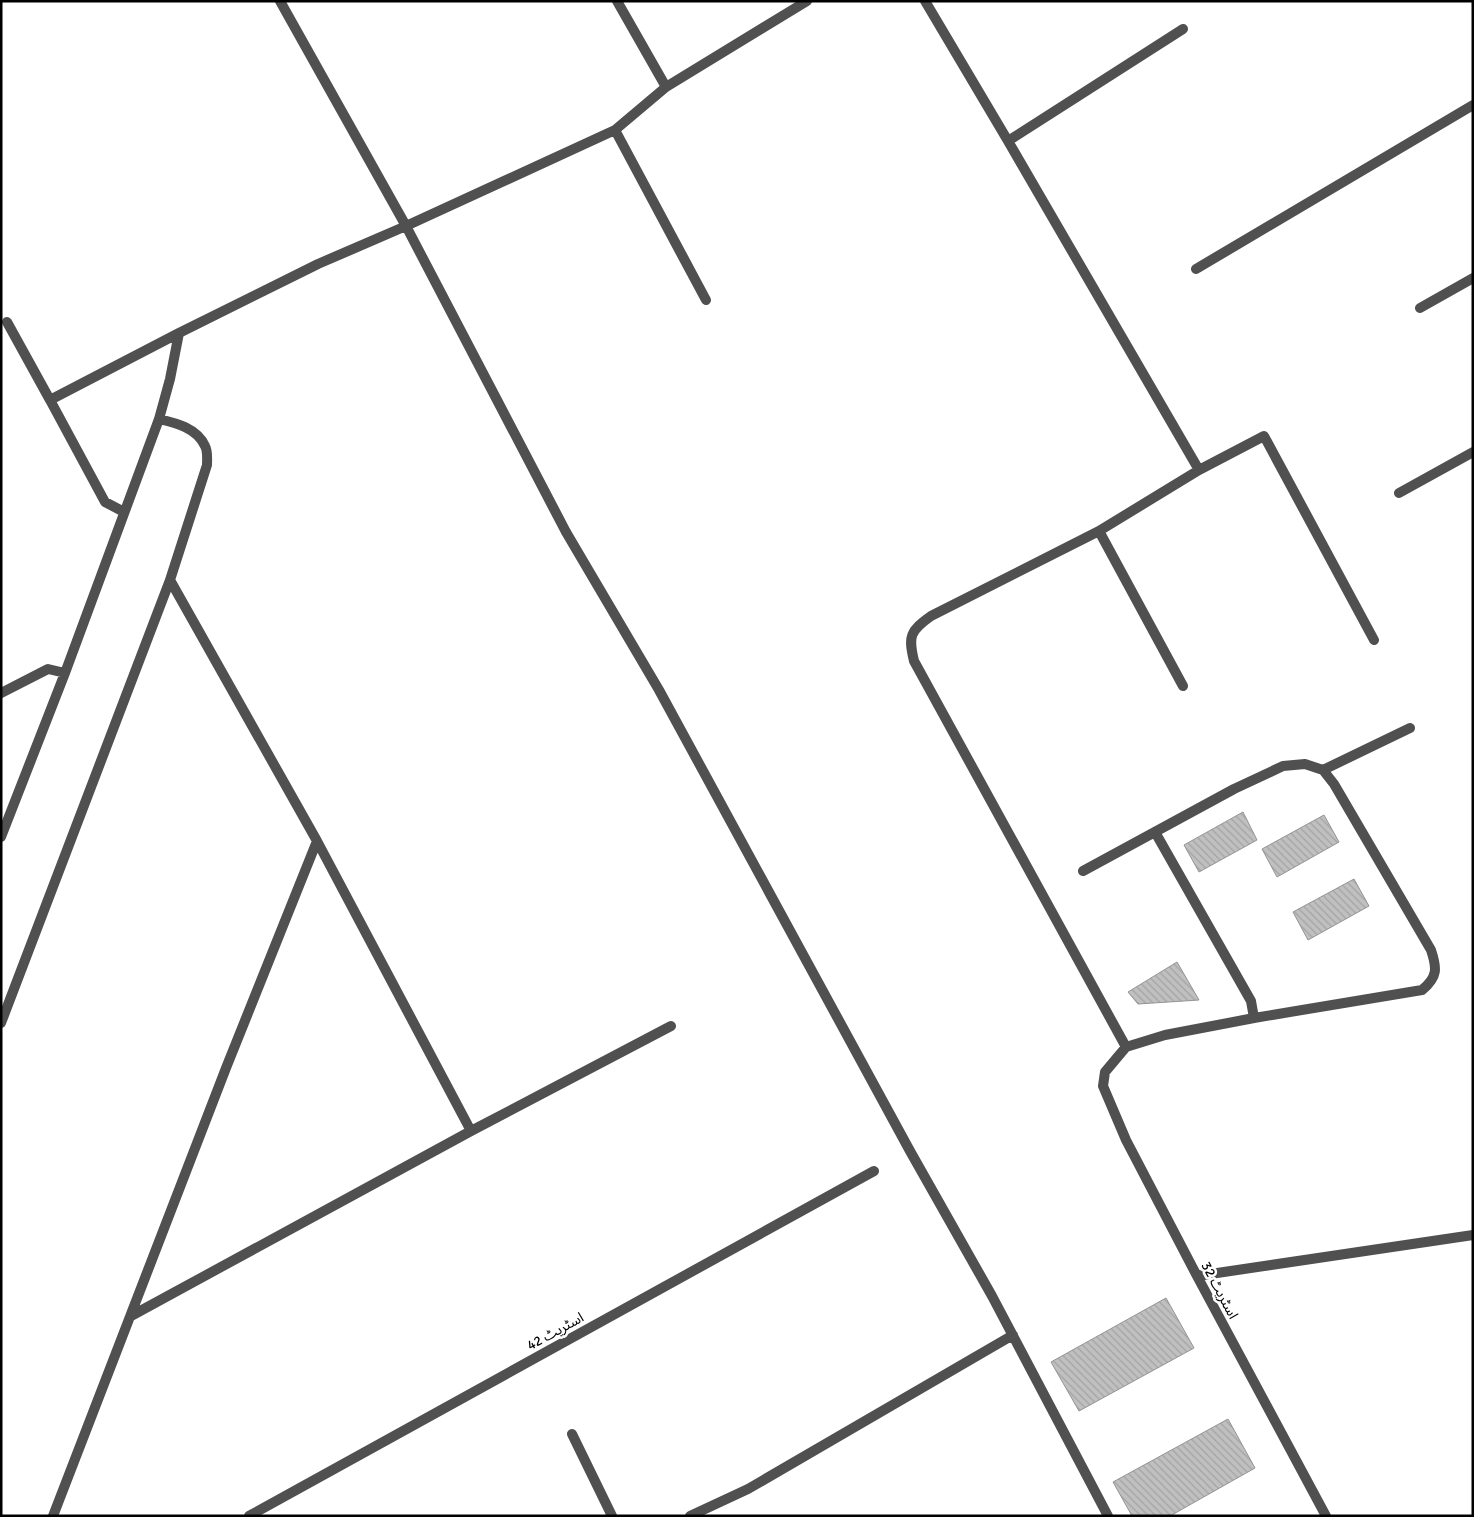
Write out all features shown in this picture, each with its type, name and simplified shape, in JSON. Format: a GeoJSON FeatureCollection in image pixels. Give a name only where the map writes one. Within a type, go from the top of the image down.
{"type":"FeatureCollection","features":[{"type":"Feature","properties":{"kind":"street"},"geometry":{"type":"LineString","coordinates":[[280,1],[406,226],[566,532],[659,690],[1013,1335],[1108,1516]]}},
{"type":"Feature","properties":{"kind":"street"},"geometry":{"type":"LineString","coordinates":[[617,1],[666,87]]}},
{"type":"Feature","properties":{"kind":"street"},"geometry":{"type":"LineString","coordinates":[[50,400],[179,332],[318,264],[406,226],[615,130],[666,87],[807,1]]}},
{"type":"Feature","properties":{"kind":"street"},"geometry":{"type":"LineString","coordinates":[[925,1],[1199,470]]}},
{"type":"Feature","properties":{"kind":"street"},"geometry":{"type":"LineString","coordinates":[[1008,141],[1183,29]]}},
{"type":"Feature","properties":{"kind":"street"},"geometry":{"type":"LineString","coordinates":[[1196,269],[1473,105]]}},
{"type":"Feature","properties":{"kind":"street"},"geometry":{"type":"LineString","coordinates":[[615,130],[706,300]]}},
{"type":"Feature","properties":{"kind":"street"},"geometry":{"type":"LineString","coordinates":[[1420,308],[1473,278]]}},
{"type":"Feature","properties":{"kind":"street"},"geometry":{"type":"LineString","coordinates":[[7,322],[105,502],[124,512]]}},
{"type":"Feature","properties":{"kind":"street"},"geometry":{"type":"LineString","coordinates":[[2,835],[65,673],[158,419],[170,379],[179,332]]}},
{"type":"Feature","properties":{"kind":"street"},"geometry":{"type":"LineString","coordinates":[[1,1023],[170,580],[207,466],[206,446],[193,431],[178,423],[158,419]]}},
{"type":"Feature","properties":{"kind":"street"},"geometry":{"type":"LineString","coordinates":[[1083,872],[1234,789],[1283,766],[1305,764],[1323,770],[1334,784],[1431,950],[1436,964],[1435,973],[1430,983],[1422,990],[1165,1035],[1126,1047],[914,661],[910,646],[911,634],[931,616],[1099,531],[1199,470],[1264,436],[1374,640]]}},
{"type":"Feature","properties":{"kind":"street"},"geometry":{"type":"LineString","coordinates":[[1398,493],[1473,452]]}},
{"type":"Feature","properties":{"kind":"street"},"geometry":{"type":"LineString","coordinates":[[1099,531],[1183,686]]}},
{"type":"Feature","properties":{"kind":"street"},"geometry":{"type":"LineString","coordinates":[[170,580],[317,842],[471,1132]]}},
{"type":"Feature","properties":{"kind":"street"},"geometry":{"type":"LineString","coordinates":[[1,693],[48,669],[65,673]]}},
{"type":"Feature","properties":{"kind":"street"},"geometry":{"type":"LineString","coordinates":[[1323,770],[1410,728]]}},
{"type":"Feature","properties":{"kind":"street"},"geometry":{"type":"LineString","coordinates":[[1155,832],[1251,1000],[1254,1018]]}},
{"type":"Feature","properties":{"kind":"street"},"geometry":{"type":"LineString","coordinates":[[53,1516],[226,1068],[317,842]]}},
{"type":"Feature","properties":{"kind":"street"},"geometry":{"type":"LineString","coordinates":[[131,1316],[670,1026]]}},
{"type":"Feature","properties":{"kind":"street","name":"اسٹریٹ 32"},"geometry":{"type":"LineString","coordinates":[[1126,1047],[1105,1072],[1103,1086],[1126,1140],[1326,1516]]}},
{"type":"Feature","properties":{"kind":"street","name":"اسٹریٹ 42"},"geometry":{"type":"LineString","coordinates":[[249,1516],[874,1171]]}},
{"type":"Feature","properties":{"kind":"street"},"geometry":{"type":"LineString","coordinates":[[1197,1276],[1473,1235]]}},
{"type":"Feature","properties":{"kind":"street"},"geometry":{"type":"LineString","coordinates":[[690,1516],[748,1489],[1013,1335]]}},
{"type":"Feature","properties":{"kind":"street"},"geometry":{"type":"LineString","coordinates":[[572,1434],[612,1516]]}},
{"type":"Feature","properties":{"kind":"building"},"geometry":{"type":"Polygon","coordinates":[[[1243,812],[1257,840],[1199,872],[1184,845],[1243,812]]]}},
{"type":"Feature","properties":{"kind":"building"},"geometry":{"type":"Polygon","coordinates":[[[1324,815],[1339,842],[1277,877],[1262,849],[1324,815]]]}},
{"type":"Feature","properties":{"kind":"building"},"geometry":{"type":"Polygon","coordinates":[[[1354,879],[1369,906],[1308,940],[1293,912],[1354,879]]]}},
{"type":"Feature","properties":{"kind":"building"},"geometry":{"type":"Polygon","coordinates":[[[1177,962],[1199,1000],[1138,1004],[1128,992],[1177,962]]]}},
{"type":"Feature","properties":{"kind":"building"},"geometry":{"type":"Polygon","coordinates":[[[1166,1298],[1194,1348],[1079,1411],[1051,1362],[1166,1298]]]}},
{"type":"Feature","properties":{"kind":"building"},"geometry":{"type":"Polygon","coordinates":[[[1228,1419],[1255,1468],[1170,1516],[1132,1516],[1113,1482],[1228,1419]]]}}]}
